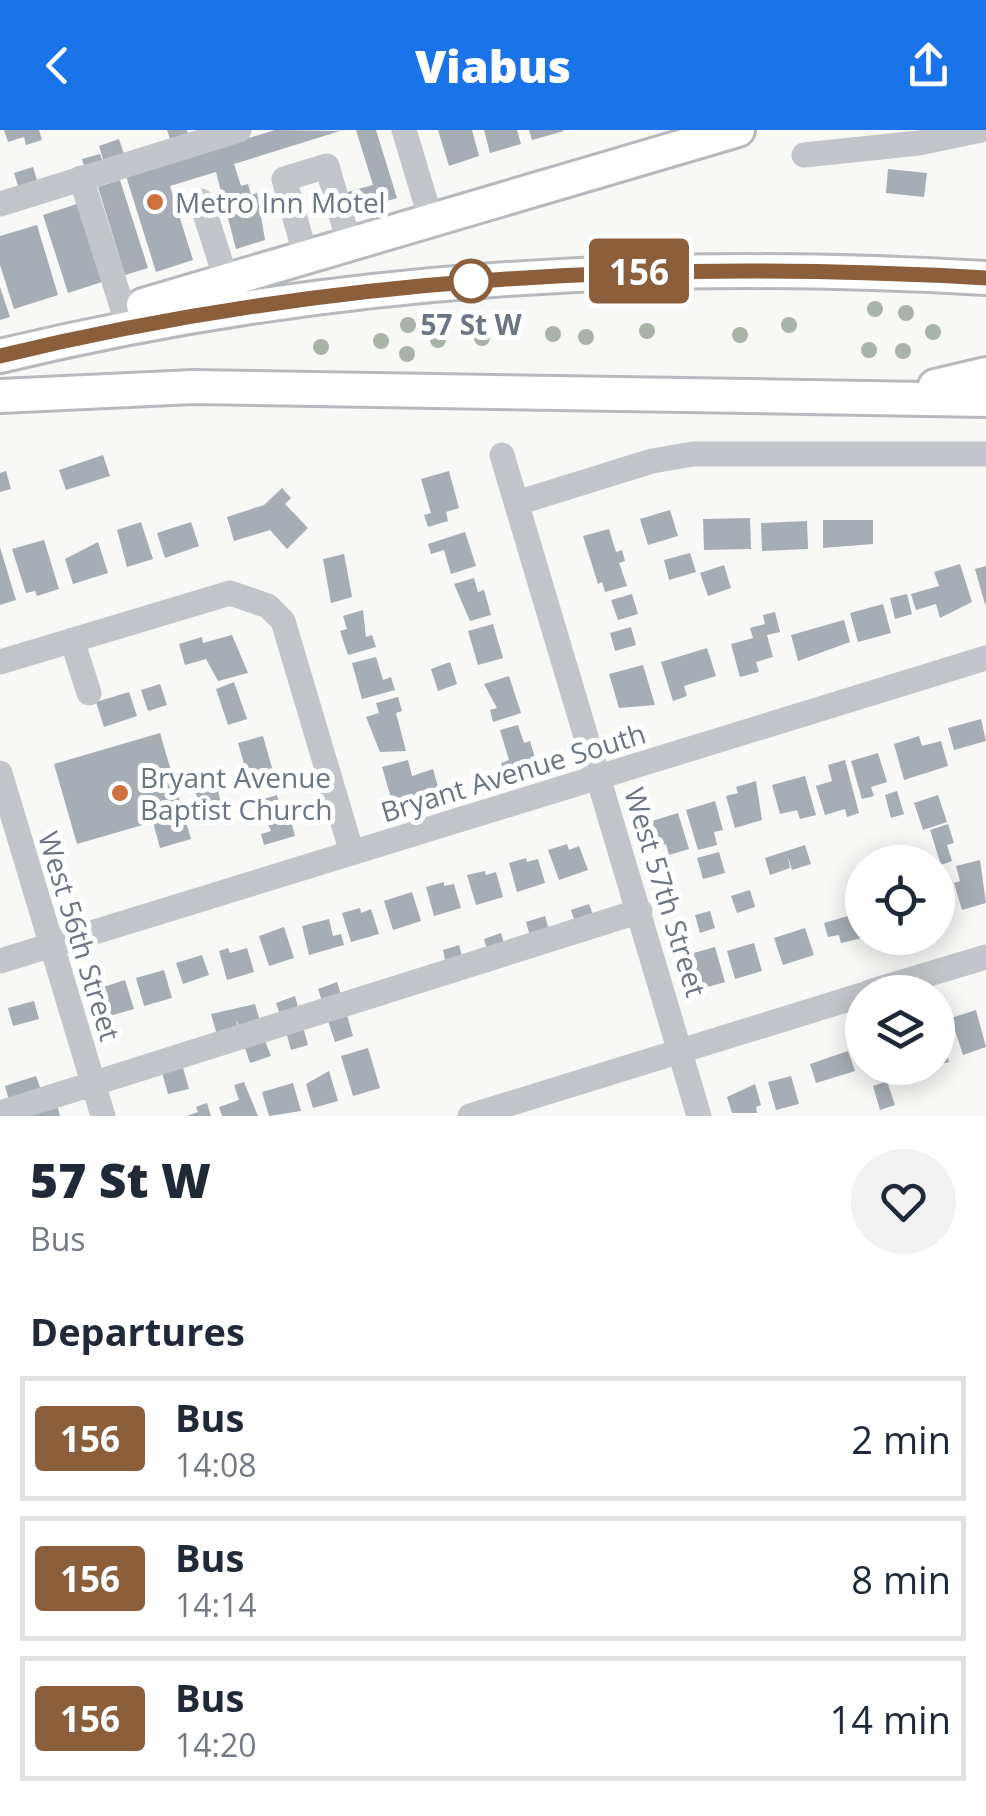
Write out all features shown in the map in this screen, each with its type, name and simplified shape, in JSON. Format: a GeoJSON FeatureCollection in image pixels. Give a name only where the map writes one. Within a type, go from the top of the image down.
{"type":"FeatureCollection","features":[{"type":"Feature","properties":{"kind":"main road"},"geometry":{"type":"LineString","coordinates":[[13,353],[126,318],[226,279],[432,224],[681,138],[738,130]]}},
{"type":"Feature","properties":{"kind":"main road"},"geometry":{"type":"LineString","coordinates":[[126,318],[537,275],[796,269],[986,278]]}},
{"type":"Feature","properties":{"kind":"main road"},"geometry":{"type":"LineString","coordinates":[[881,396],[986,374]]}},
{"type":"Feature","properties":{"kind":"main road"},"geometry":{"type":"LineString","coordinates":[[0,396],[193,387],[986,400]]}},
{"type":"Feature","properties":{"kind":"street"},"geometry":{"type":"LineString","coordinates":[[0,204],[240,130]]}},
{"type":"Feature","properties":{"kind":"street"},"geometry":{"type":"LineString","coordinates":[[404,130],[432,224]]}},
{"type":"Feature","properties":{"kind":"street"},"geometry":{"type":"LineString","coordinates":[[804,155],[850,139],[919,143],[982,130]]}},
{"type":"Feature","properties":{"kind":"street"},"geometry":{"type":"LineString","coordinates":[[306,257],[284,178],[327,166],[350,246]]}},
{"type":"Feature","properties":{"kind":"street"},"geometry":{"type":"LineString","coordinates":[[82,178],[126,318]]}},
{"type":"Feature","properties":{"kind":"street"},"geometry":{"type":"LineString","coordinates":[[201,200],[226,279]]}},
{"type":"Feature","properties":{"kind":"street"},"geometry":{"type":"LineString","coordinates":[[517,503],[652,461],[693,454],[986,454]]}},
{"type":"Feature","properties":{"kind":"street","name":"West 57th Street"},"geometry":{"type":"LineString","coordinates":[[502,456],[699,1116]]}},
{"type":"Feature","properties":{"kind":"street"},"geometry":{"type":"LineString","coordinates":[[0,662],[230,593],[268,606],[284,621],[352,853]]}},
{"type":"Feature","properties":{"kind":"street"},"geometry":{"type":"LineString","coordinates":[[72,640],[89,693]]}},
{"type":"Feature","properties":{"kind":"street","name":"Bryant Avenue South"},"geometry":{"type":"LineString","coordinates":[[0,960],[986,658]]}},
{"type":"Feature","properties":{"kind":"street","name":"West 56th Street"},"geometry":{"type":"LineString","coordinates":[[0,772],[103,1116]]}},
{"type":"Feature","properties":{"kind":"street"},"geometry":{"type":"LineString","coordinates":[[0,1113],[640,911]]}},
{"type":"Feature","properties":{"kind":"street"},"geometry":{"type":"LineString","coordinates":[[928,975],[986,957]]}},
{"type":"Feature","properties":{"kind":"street"},"geometry":{"type":"LineString","coordinates":[[470,1116],[845,1000]]}},
{"type":"Feature","properties":{"kind":"building"},"geometry":{"type":"Polygon","coordinates":[[[4,130],[39,130],[42,140],[26,145],[24,137],[8,142],[4,130]]]}},
{"type":"Feature","properties":{"kind":"building"},"geometry":{"type":"Polygon","coordinates":[[[167,130],[187,130],[190,140],[172,145],[167,130]]]}},
{"type":"Feature","properties":{"kind":"building","name":"Metro Inn Motel"},"geometry":{"type":"Polygon","coordinates":[[[275,130],[340,131],[234,164],[241,186],[248,184],[251,195],[257,193],[265,240],[236,249],[216,172],[170,186],[193,260],[156,272],[126,176],[275,130]]]}},
{"type":"Feature","properties":{"kind":"building","name":"Metro Inn Motel"},"geometry":{"type":"Polygon","coordinates":[[[356,130],[376,130],[397,198],[350,212],[344,193],[373,185],[356,130]]]}},
{"type":"Feature","properties":{"kind":"building"},"geometry":{"type":"Polygon","coordinates":[[[438,130],[472,130],[479,156],[449,166],[438,130]]]}},
{"type":"Feature","properties":{"kind":"building"},"geometry":{"type":"Polygon","coordinates":[[[484,130],[517,130],[521,144],[490,153],[484,130]]]}},
{"type":"Feature","properties":{"kind":"building"},"geometry":{"type":"Polygon","coordinates":[[[529,130],[563,130],[564,131],[532,140],[529,130]]]}},
{"type":"Feature","properties":{"kind":"building"},"geometry":{"type":"Polygon","coordinates":[[[119,139],[126,160],[105,166],[99,146],[119,139]]]}},
{"type":"Feature","properties":{"kind":"building"},"geometry":{"type":"Polygon","coordinates":[[[100,154],[104,166],[86,172],[82,159],[100,154]]]}},
{"type":"Feature","properties":{"kind":"building"},"geometry":{"type":"Polygon","coordinates":[[[33,167],[39,187],[20,192],[14,173],[33,167]]]}},
{"type":"Feature","properties":{"kind":"building"},"geometry":{"type":"Polygon","coordinates":[[[888,169],[927,173],[924,197],[886,193],[888,169]]]}},
{"type":"Feature","properties":{"kind":"building"},"geometry":{"type":"Polygon","coordinates":[[[120,180],[148,268],[125,275],[98,187],[120,180]]]}},
{"type":"Feature","properties":{"kind":"building"},"geometry":{"type":"Polygon","coordinates":[[[83,202],[108,280],[68,293],[43,215],[83,202]]]}},
{"type":"Feature","properties":{"kind":"building"},"geometry":{"type":"Polygon","coordinates":[[[37,225],[58,295],[14,309],[0,265],[0,236],[37,225]]]}},
{"type":"Feature","properties":{"kind":"building"},"geometry":{"type":"Polygon","coordinates":[[[0,287],[10,317],[0,320],[0,287]]]}},
{"type":"Feature","properties":{"kind":"building"},"geometry":{"type":"Polygon","coordinates":[[[103,455],[110,476],[66,490],[59,470],[103,455]]]}},
{"type":"Feature","properties":{"kind":"building"},"geometry":{"type":"Polygon","coordinates":[[[6,471],[11,489],[0,492],[0,473],[6,471]]]}},
{"type":"Feature","properties":{"kind":"building"},"geometry":{"type":"Polygon","coordinates":[[[449,471],[459,508],[446,512],[448,521],[428,527],[424,515],[431,513],[421,479],[449,471]]]}},
{"type":"Feature","properties":{"kind":"building"},"geometry":{"type":"Polygon","coordinates":[[[282,488],[291,498],[285,504],[308,528],[287,549],[270,530],[234,541],[227,517],[264,505],[282,488]]]}},
{"type":"Feature","properties":{"kind":"building"},"geometry":{"type":"Polygon","coordinates":[[[670,510],[678,536],[648,545],[640,519],[670,510]]]}},
{"type":"Feature","properties":{"kind":"building"},"geometry":{"type":"Polygon","coordinates":[[[750,518],[751,549],[704,550],[703,519],[750,518]]]}},
{"type":"Feature","properties":{"kind":"building"},"geometry":{"type":"Polygon","coordinates":[[[823,520],[873,520],[873,544],[823,548],[823,520]]]}},
{"type":"Feature","properties":{"kind":"building"},"geometry":{"type":"Polygon","coordinates":[[[807,521],[808,549],[762,551],[761,523],[807,521]]]}},
{"type":"Feature","properties":{"kind":"building"},"geometry":{"type":"Polygon","coordinates":[[[141,522],[153,559],[127,567],[117,530],[141,522]]]}},
{"type":"Feature","properties":{"kind":"building"},"geometry":{"type":"Polygon","coordinates":[[[191,522],[199,546],[165,558],[157,533],[191,522]]]}},
{"type":"Feature","properties":{"kind":"building"},"geometry":{"type":"Polygon","coordinates":[[[609,529],[616,552],[622,550],[625,561],[619,563],[627,586],[605,592],[602,582],[598,584],[583,536],[609,529]]]}},
{"type":"Feature","properties":{"kind":"building"},"geometry":{"type":"Polygon","coordinates":[[[465,532],[476,566],[451,574],[444,550],[431,554],[428,544],[465,532]]]}},
{"type":"Feature","properties":{"kind":"building"},"geometry":{"type":"Polygon","coordinates":[[[44,540],[59,589],[37,596],[35,591],[26,593],[12,549],[44,540]]]}},
{"type":"Feature","properties":{"kind":"building"},"geometry":{"type":"Polygon","coordinates":[[[98,542],[108,573],[73,584],[65,559],[98,542]]]}},
{"type":"Feature","properties":{"kind":"building"},"geometry":{"type":"Polygon","coordinates":[[[0,547],[16,600],[0,605],[0,547]]]}},
{"type":"Feature","properties":{"kind":"building"},"geometry":{"type":"Polygon","coordinates":[[[690,553],[696,572],[669,580],[664,560],[690,553]]]}},
{"type":"Feature","properties":{"kind":"building"},"geometry":{"type":"Polygon","coordinates":[[[344,554],[352,597],[331,603],[323,559],[344,554]]]}},
{"type":"Feature","properties":{"kind":"building"},"geometry":{"type":"Polygon","coordinates":[[[960,564],[972,602],[940,618],[936,604],[916,610],[911,594],[939,586],[934,572],[960,564]]]}},
{"type":"Feature","properties":{"kind":"building"},"geometry":{"type":"Polygon","coordinates":[[[724,565],[731,588],[708,596],[700,573],[724,565]]]}},
{"type":"Feature","properties":{"kind":"building"},"geometry":{"type":"Polygon","coordinates":[[[986,566],[986,604],[985,604],[975,569],[986,566]]]}},
{"type":"Feature","properties":{"kind":"building"},"geometry":{"type":"Polygon","coordinates":[[[474,578],[478,592],[484,590],[491,615],[470,621],[454,584],[474,578]]]}},
{"type":"Feature","properties":{"kind":"building"},"geometry":{"type":"Polygon","coordinates":[[[632,594],[638,614],[618,620],[611,600],[632,594]]]}},
{"type":"Feature","properties":{"kind":"building"},"geometry":{"type":"Polygon","coordinates":[[[907,594],[912,614],[895,619],[890,598],[907,594]]]}},
{"type":"Feature","properties":{"kind":"building"},"geometry":{"type":"Polygon","coordinates":[[[883,604],[891,633],[858,642],[850,613],[883,604]]]}},
{"type":"Feature","properties":{"kind":"building"},"geometry":{"type":"Polygon","coordinates":[[[363,610],[366,637],[372,635],[376,647],[348,655],[340,631],[347,629],[343,616],[363,610]]]}},
{"type":"Feature","properties":{"kind":"building"},"geometry":{"type":"Polygon","coordinates":[[[775,612],[780,632],[767,635],[773,657],[756,662],[759,672],[740,677],[731,644],[753,638],[750,628],[765,624],[763,615],[775,612]]]}},
{"type":"Feature","properties":{"kind":"building"},"geometry":{"type":"Polygon","coordinates":[[[844,620],[850,642],[798,661],[791,635],[844,620]]]}},
{"type":"Feature","properties":{"kind":"building"},"geometry":{"type":"Polygon","coordinates":[[[493,624],[503,658],[478,665],[468,631],[493,624]]]}},
{"type":"Feature","properties":{"kind":"building"},"geometry":{"type":"Polygon","coordinates":[[[631,627],[636,645],[615,651],[610,633],[631,627]]]}},
{"type":"Feature","properties":{"kind":"building"},"geometry":{"type":"Polygon","coordinates":[[[232,635],[248,673],[218,681],[206,659],[185,665],[179,644],[202,637],[203,643],[232,635]]]}},
{"type":"Feature","properties":{"kind":"building"},"geometry":{"type":"Polygon","coordinates":[[[707,648],[716,676],[684,686],[687,696],[673,701],[661,662],[707,648]]]}},
{"type":"Feature","properties":{"kind":"building"},"geometry":{"type":"Polygon","coordinates":[[[376,657],[383,680],[391,677],[395,690],[362,699],[352,663],[376,657]]]}},
{"type":"Feature","properties":{"kind":"building"},"geometry":{"type":"Polygon","coordinates":[[[450,662],[457,684],[438,691],[431,669],[450,662]]]}},
{"type":"Feature","properties":{"kind":"building"},"geometry":{"type":"Polygon","coordinates":[[[643,665],[655,705],[619,708],[609,674],[643,665]]]}},
{"type":"Feature","properties":{"kind":"building"},"geometry":{"type":"Polygon","coordinates":[[[509,676],[521,713],[493,722],[490,710],[497,708],[484,684],[509,676]]]}},
{"type":"Feature","properties":{"kind":"building"},"geometry":{"type":"Polygon","coordinates":[[[234,682],[247,719],[228,725],[216,689],[234,682]]]}},
{"type":"Feature","properties":{"kind":"building"},"geometry":{"type":"Polygon","coordinates":[[[160,684],[167,705],[148,711],[141,690],[160,684]]]}},
{"type":"Feature","properties":{"kind":"building"},"geometry":{"type":"Polygon","coordinates":[[[129,692],[137,716],[104,727],[96,702],[129,692]]]}},
{"type":"Feature","properties":{"kind":"building"},"geometry":{"type":"Polygon","coordinates":[[[398,697],[402,711],[396,713],[406,751],[380,752],[366,717],[379,713],[376,703],[398,697]]]}},
{"type":"Feature","properties":{"kind":"building"},"geometry":{"type":"Polygon","coordinates":[[[981,719],[986,741],[954,750],[948,728],[981,719]]]}},
{"type":"Feature","properties":{"kind":"building"},"geometry":{"type":"Polygon","coordinates":[[[518,725],[524,743],[530,741],[538,768],[505,777],[501,763],[509,760],[500,730],[518,725]]]}},
{"type":"Feature","properties":{"kind":"building","name":"Bryant Avenue Baptist Church"},"geometry":{"type":"Polygon","coordinates":[[[160,733],[191,839],[160,848],[153,822],[77,844],[54,764],[160,733]]]}},
{"type":"Feature","properties":{"kind":"building"},"geometry":{"type":"Polygon","coordinates":[[[263,736],[276,782],[258,787],[256,779],[249,781],[238,743],[263,736]]]}},
{"type":"Feature","properties":{"kind":"building"},"geometry":{"type":"Polygon","coordinates":[[[919,736],[922,746],[941,741],[948,766],[904,780],[894,744],[919,736]]]}},
{"type":"Feature","properties":{"kind":"building"},"geometry":{"type":"Polygon","coordinates":[[[878,753],[887,782],[871,787],[874,796],[862,799],[851,761],[878,753]]]}},
{"type":"Feature","properties":{"kind":"building"},"geometry":{"type":"Polygon","coordinates":[[[408,760],[412,776],[433,769],[439,790],[394,808],[382,767],[408,760]]]}},
{"type":"Feature","properties":{"kind":"building"},"geometry":{"type":"Polygon","coordinates":[[[845,760],[859,813],[847,817],[845,809],[825,815],[816,786],[832,781],[828,765],[845,760]]]}},
{"type":"Feature","properties":{"kind":"building"},"geometry":{"type":"Polygon","coordinates":[[[805,776],[816,815],[800,819],[797,810],[780,814],[772,785],[805,776]]]}},
{"type":"Feature","properties":{"kind":"building"},"geometry":{"type":"Polygon","coordinates":[[[756,781],[762,820],[735,828],[726,796],[738,793],[736,787],[756,781]]]}},
{"type":"Feature","properties":{"kind":"building"},"geometry":{"type":"Polygon","coordinates":[[[216,784],[222,806],[201,811],[195,790],[216,784]]]}},
{"type":"Feature","properties":{"kind":"building"},"geometry":{"type":"Polygon","coordinates":[[[897,791],[904,814],[891,818],[885,795],[897,791]]]}},
{"type":"Feature","properties":{"kind":"building"},"geometry":{"type":"Polygon","coordinates":[[[277,795],[282,815],[289,813],[295,836],[264,845],[261,834],[271,831],[257,801],[277,795]]]}},
{"type":"Feature","properties":{"kind":"building"},"geometry":{"type":"Polygon","coordinates":[[[938,795],[947,822],[923,830],[914,803],[938,795]]]}},
{"type":"Feature","properties":{"kind":"building"},"geometry":{"type":"Polygon","coordinates":[[[715,801],[723,830],[714,832],[717,845],[698,850],[686,810],[715,801]]]}},
{"type":"Feature","properties":{"kind":"building"},"geometry":{"type":"Polygon","coordinates":[[[678,813],[689,849],[669,855],[666,844],[657,847],[649,822],[678,813]]]}},
{"type":"Feature","properties":{"kind":"building"},"geometry":{"type":"Polygon","coordinates":[[[948,824],[954,843],[935,845],[930,830],[948,824]]]}},
{"type":"Feature","properties":{"kind":"building"},"geometry":{"type":"Polygon","coordinates":[[[567,844],[569,850],[579,846],[588,870],[559,880],[548,850],[567,844]]]}},
{"type":"Feature","properties":{"kind":"building"},"geometry":{"type":"Polygon","coordinates":[[[805,845],[811,864],[792,870],[788,857],[790,868],[770,875],[765,858],[805,845]]]}},
{"type":"Feature","properties":{"kind":"building"},"geometry":{"type":"Polygon","coordinates":[[[719,852],[725,873],[703,879],[697,858],[719,852]]]}},
{"type":"Feature","properties":{"kind":"building"},"geometry":{"type":"Polygon","coordinates":[[[526,858],[527,862],[538,859],[545,883],[517,892],[509,863],[526,858]]]}},
{"type":"Feature","properties":{"kind":"building"},"geometry":{"type":"Polygon","coordinates":[[[980,860],[986,903],[962,910],[955,886],[960,881],[956,866],[980,860]]]}},
{"type":"Feature","properties":{"kind":"building"},"geometry":{"type":"Polygon","coordinates":[[[485,871],[486,875],[496,872],[503,897],[476,905],[467,875],[485,871]]]}},
{"type":"Feature","properties":{"kind":"building"},"geometry":{"type":"Polygon","coordinates":[[[444,882],[444,886],[454,884],[461,908],[434,916],[426,887],[444,882]]]}},
{"type":"Feature","properties":{"kind":"building"},"geometry":{"type":"Polygon","coordinates":[[[750,890],[755,907],[737,913],[731,896],[750,890]]]}},
{"type":"Feature","properties":{"kind":"building"},"geometry":{"type":"Polygon","coordinates":[[[412,892],[421,921],[393,930],[384,901],[412,892]]]}},
{"type":"Feature","properties":{"kind":"building"},"geometry":{"type":"Polygon","coordinates":[[[589,904],[596,923],[577,929],[571,910],[589,904]]]}},
{"type":"Feature","properties":{"kind":"building"},"geometry":{"type":"Polygon","coordinates":[[[360,908],[361,913],[371,909],[379,934],[351,942],[342,913],[360,908]]]}},
{"type":"Feature","properties":{"kind":"building"},"geometry":{"type":"Polygon","coordinates":[[[710,911],[715,928],[700,933],[695,915],[710,911]]]}},
{"type":"Feature","properties":{"kind":"building"},"geometry":{"type":"Polygon","coordinates":[[[545,916],[551,937],[532,943],[526,922],[545,916]]]}},
{"type":"Feature","properties":{"kind":"building"},"geometry":{"type":"Polygon","coordinates":[[[845,917],[845,942],[841,943],[839,935],[828,937],[824,923],[845,917]]]}},
{"type":"Feature","properties":{"kind":"building"},"geometry":{"type":"Polygon","coordinates":[[[329,919],[333,936],[341,934],[344,945],[309,955],[302,926],[329,919]]]}},
{"type":"Feature","properties":{"kind":"building"},"geometry":{"type":"Polygon","coordinates":[[[284,927],[294,958],[269,966],[259,936],[284,927]]]}},
{"type":"Feature","properties":{"kind":"building"},"geometry":{"type":"Polygon","coordinates":[[[805,928],[814,955],[783,965],[774,938],[805,928]]]}},
{"type":"Feature","properties":{"kind":"building"},"geometry":{"type":"Polygon","coordinates":[[[501,933],[506,951],[489,956],[484,939],[501,933]]]}},
{"type":"Feature","properties":{"kind":"building"},"geometry":{"type":"Polygon","coordinates":[[[754,943],[762,971],[735,979],[727,951],[754,943]]]}},
{"type":"Feature","properties":{"kind":"building"},"geometry":{"type":"Polygon","coordinates":[[[459,945],[464,964],[447,968],[443,950],[459,945]]]}},
{"type":"Feature","properties":{"kind":"building"},"geometry":{"type":"Polygon","coordinates":[[[715,947],[725,982],[701,989],[690,954],[715,947]]]}},
{"type":"Feature","properties":{"kind":"building"},"geometry":{"type":"Polygon","coordinates":[[[228,948],[230,953],[247,948],[254,972],[227,980],[219,951],[228,948]]]}},
{"type":"Feature","properties":{"kind":"building"},"geometry":{"type":"Polygon","coordinates":[[[202,955],[209,975],[183,984],[176,963],[202,955]]]}},
{"type":"Feature","properties":{"kind":"building"},"geometry":{"type":"Polygon","coordinates":[[[164,970],[172,998],[144,1006],[136,978],[164,970]]]}},
{"type":"Feature","properties":{"kind":"building"},"geometry":{"type":"Polygon","coordinates":[[[125,980],[134,1009],[106,1017],[97,989],[125,980]]]}},
{"type":"Feature","properties":{"kind":"building"},"geometry":{"type":"Polygon","coordinates":[[[337,982],[343,1001],[324,1007],[318,989],[337,982]]]}},
{"type":"Feature","properties":{"kind":"building"},"geometry":{"type":"Polygon","coordinates":[[[295,996],[300,1014],[282,1020],[276,1003],[295,996]]]}},
{"type":"Feature","properties":{"kind":"building"},"geometry":{"type":"Polygon","coordinates":[[[34,1001],[39,1019],[13,1026],[8,1008],[34,1001]]]}},
{"type":"Feature","properties":{"kind":"building"},"geometry":{"type":"Polygon","coordinates":[[[255,1004],[261,1025],[241,1031],[236,1019],[239,1032],[218,1038],[211,1014],[255,1004]]]}},
{"type":"Feature","properties":{"kind":"building"},"geometry":{"type":"Polygon","coordinates":[[[976,1010],[986,1047],[963,1055],[955,1017],[976,1010]]]}},
{"type":"Feature","properties":{"kind":"building"},"geometry":{"type":"Polygon","coordinates":[[[347,1015],[353,1036],[335,1042],[328,1021],[347,1015]]]}},
{"type":"Feature","properties":{"kind":"building"},"geometry":{"type":"Polygon","coordinates":[[[303,1027],[308,1045],[291,1050],[286,1032],[303,1027]]]}},
{"type":"Feature","properties":{"kind":"building"},"geometry":{"type":"Polygon","coordinates":[[[264,1038],[271,1056],[250,1063],[244,1045],[264,1038]]]}},
{"type":"Feature","properties":{"kind":"building"},"geometry":{"type":"Polygon","coordinates":[[[368,1048],[380,1088],[353,1096],[341,1056],[368,1048]]]}},
{"type":"Feature","properties":{"kind":"building"},"geometry":{"type":"Polygon","coordinates":[[[845,1052],[845,1074],[816,1083],[810,1064],[845,1052]]]}},
{"type":"Feature","properties":{"kind":"building"},"geometry":{"type":"Polygon","coordinates":[[[182,1064],[189,1089],[168,1094],[161,1069],[182,1064]]]}},
{"type":"Feature","properties":{"kind":"building"},"geometry":{"type":"Polygon","coordinates":[[[329,1071],[338,1101],[313,1108],[306,1084],[329,1071]]]}},
{"type":"Feature","properties":{"kind":"building"},"geometry":{"type":"Polygon","coordinates":[[[36,1076],[41,1090],[9,1100],[5,1086],[36,1076]]]}},
{"type":"Feature","properties":{"kind":"building"},"geometry":{"type":"Polygon","coordinates":[[[791,1076],[799,1104],[776,1110],[768,1082],[791,1076]]]}},
{"type":"Feature","properties":{"kind":"building"},"geometry":{"type":"Polygon","coordinates":[[[244,1082],[258,1116],[222,1116],[219,1107],[239,1100],[234,1085],[244,1082]]]}},
{"type":"Feature","properties":{"kind":"building"},"geometry":{"type":"Polygon","coordinates":[[[293,1083],[301,1111],[269,1116],[262,1092],[293,1083]]]}},
{"type":"Feature","properties":{"kind":"building"},"geometry":{"type":"Polygon","coordinates":[[[755,1084],[761,1105],[756,1107],[757,1113],[732,1113],[727,1097],[755,1084]]]}},
{"type":"Feature","properties":{"kind":"building"},"geometry":{"type":"Polygon","coordinates":[[[888,1085],[895,1105],[880,1110],[873,1086],[888,1085]]]}},
{"type":"Feature","properties":{"kind":"building"},"geometry":{"type":"Polygon","coordinates":[[[207,1103],[211,1116],[187,1116],[198,1112],[196,1107],[207,1103]]]}},
{"type":"Feature","properties":{"kind":"building"},"geometry":{"type":"Polygon","coordinates":[[[57,1105],[60,1116],[22,1116],[57,1105]]]}},
{"type":"Feature","properties":{"kind":"bus line","name":"156"},"geometry":{"type":"LineString","coordinates":[[0,356],[128,325],[218,309],[537,275],[796,269],[986,278]]}},
{"type":"Feature","properties":{"kind":"place","name":"Metro Inn Motel"},"geometry":{"type":"Point","coordinates":[155,202]}},
{"type":"Feature","properties":{"kind":"place","name":"57 St W"},"geometry":{"type":"Point","coordinates":[471,281]}},
{"type":"Feature","properties":{"kind":"place","name":"Bryant Avenue Baptist Church"},"geometry":{"type":"Point","coordinates":[120,793]}}]}
